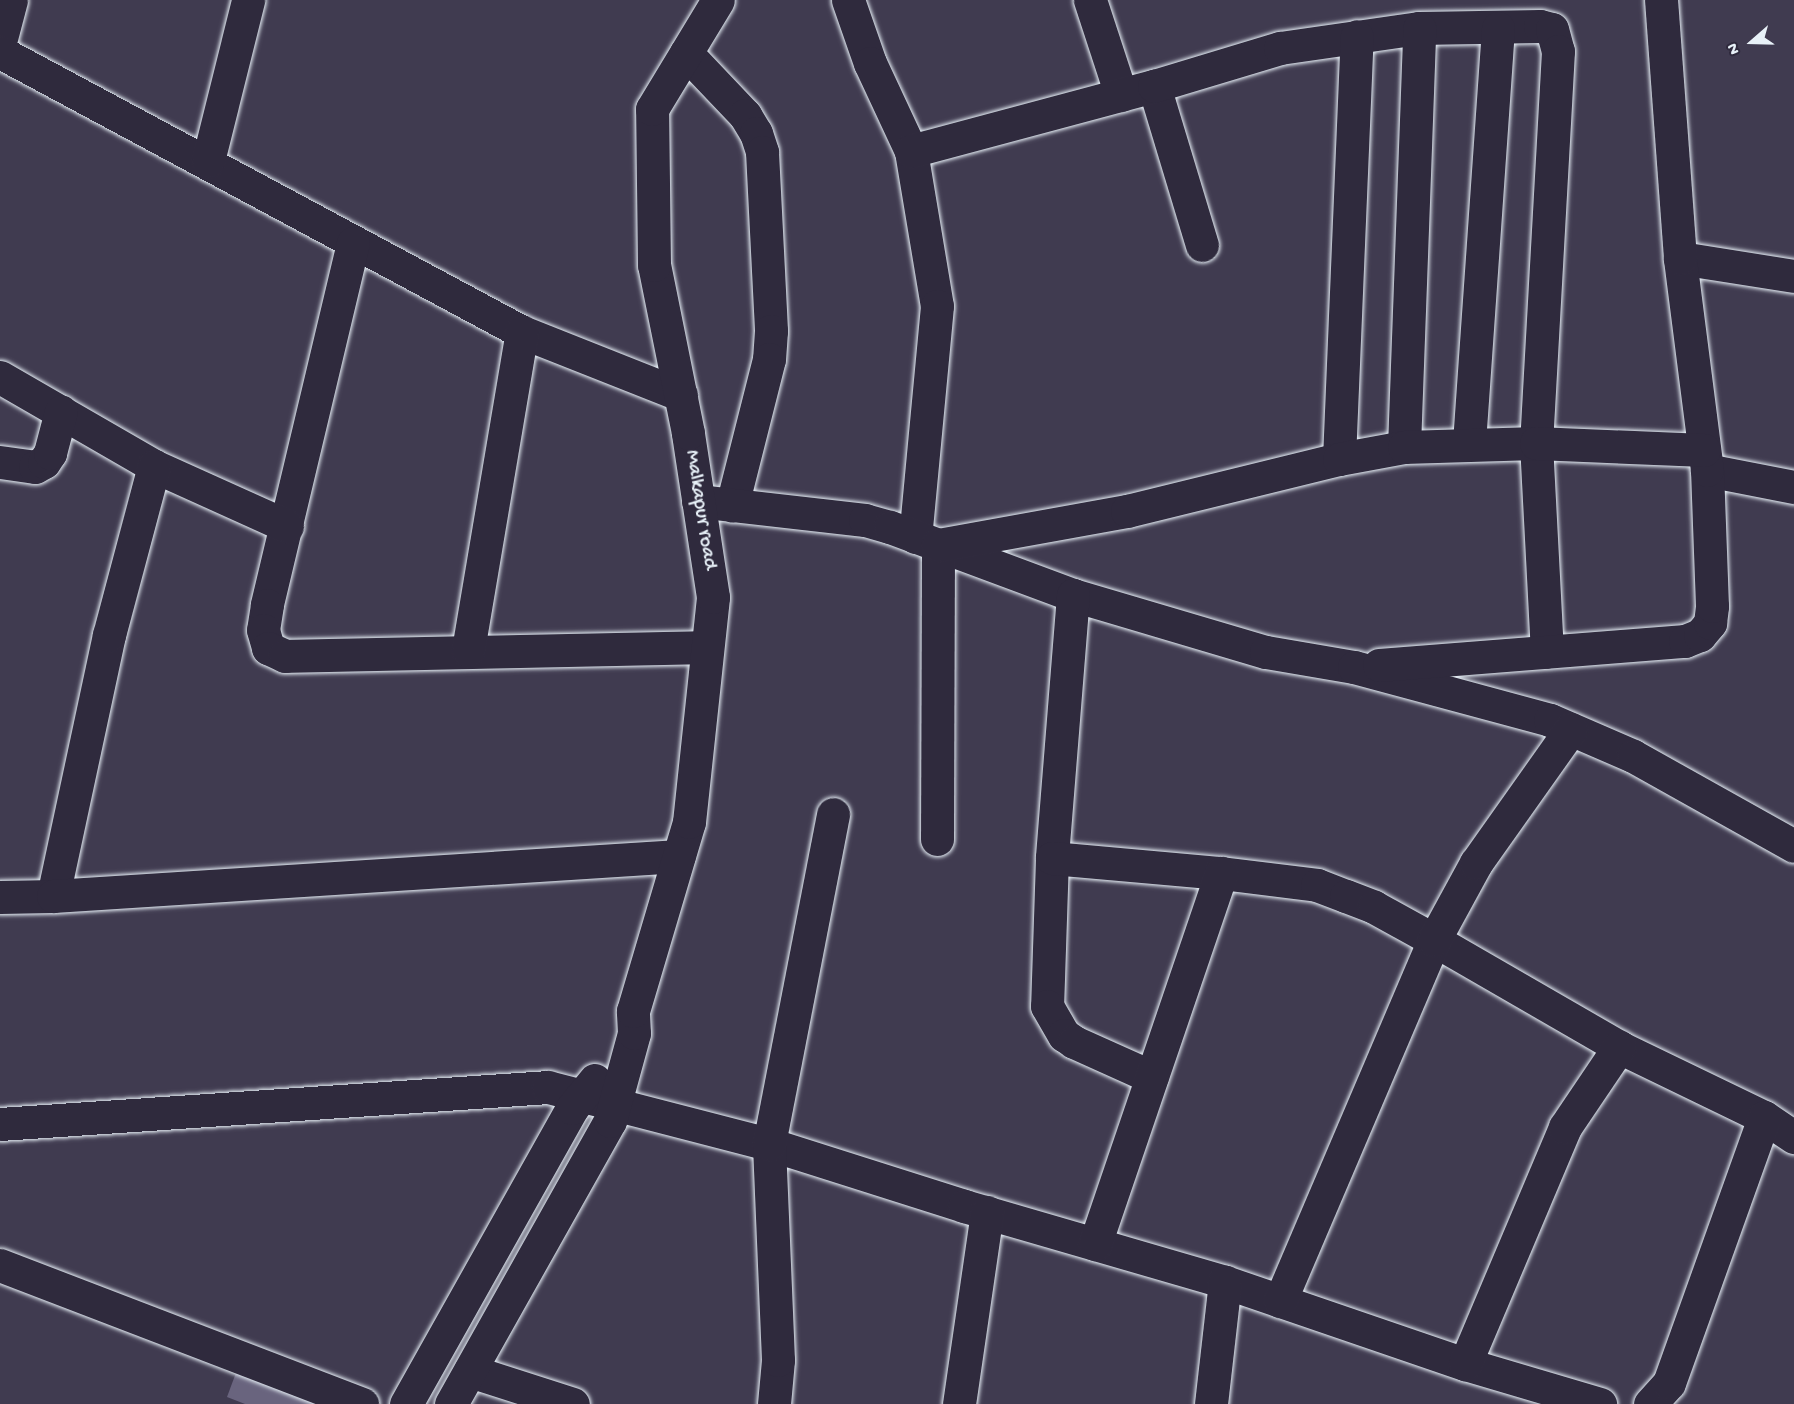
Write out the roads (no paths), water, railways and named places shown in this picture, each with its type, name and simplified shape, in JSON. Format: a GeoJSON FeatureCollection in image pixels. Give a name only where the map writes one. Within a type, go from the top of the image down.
{"type":"FeatureCollection","features":[{"type":"Feature","properties":{"kind":"street"},"geometry":{"type":"LineString","coordinates":[[0,42],[11,0]]}},
{"type":"Feature","properties":{"kind":"street"},"geometry":{"type":"LineString","coordinates":[[208,161],[248,0]]}},
{"type":"Feature","properties":{"kind":"street","name":"Malkapur road"},"geometry":{"type":"LineString","coordinates":[[451,1404],[610,1121],[634,1033],[633,1011],[689,822],[713,597],[681,395],[654,265],[652,109],[718,0]]}},
{"type":"Feature","properties":{"kind":"street"},"geometry":{"type":"LineString","coordinates":[[848,0],[870,63],[911,152],[937,306],[927,541],[937,839]]}},
{"type":"Feature","properties":{"kind":"street"},"geometry":{"type":"LineString","coordinates":[[1090,0],[1120,95]]}},
{"type":"Feature","properties":{"kind":"street"},"geometry":{"type":"LineString","coordinates":[[1354,667],[1685,641],[1700,635],[1710,623],[1713,606],[1706,460],[1680,258],[1661,0]]}},
{"type":"Feature","properties":{"kind":"street"},"geometry":{"type":"LineString","coordinates":[[911,152],[1154,86],[1259,52],[1419,28],[1540,26],[1552,29],[1558,51],[1536,443],[1546,652]]}},
{"type":"Feature","properties":{"kind":"street"},"geometry":{"type":"LineString","coordinates":[[1404,447],[1419,28]]}},
{"type":"Feature","properties":{"kind":"street"},"geometry":{"type":"LineString","coordinates":[[1469,443],[1498,28]]}},
{"type":"Feature","properties":{"kind":"street"},"geometry":{"type":"LineString","coordinates":[[1339,459],[1357,36]]}},
{"type":"Feature","properties":{"kind":"street"},"geometry":{"type":"LineString","coordinates":[[0,52],[208,161],[353,243],[522,332],[681,395]]}},
{"type":"Feature","properties":{"kind":"street"},"geometry":{"type":"LineString","coordinates":[[686,53],[745,115],[756,133],[762,152],[771,331],[769,359],[732,505]]}},
{"type":"Feature","properties":{"kind":"street"},"geometry":{"type":"LineString","coordinates":[[1154,86],[1202,245]]}},
{"type":"Feature","properties":{"kind":"street"},"geometry":{"type":"LineString","coordinates":[[353,243],[266,613],[263,630],[268,648],[285,656],[468,650],[707,647]]}},
{"type":"Feature","properties":{"kind":"street"},"geometry":{"type":"LineString","coordinates":[[1680,258],[1794,276]]}},
{"type":"Feature","properties":{"kind":"street"},"geometry":{"type":"LineString","coordinates":[[468,650],[522,332]]}},
{"type":"Feature","properties":{"kind":"street"},"geometry":{"type":"LineString","coordinates":[[0,377],[154,466],[287,526]]}},
{"type":"Feature","properties":{"kind":"street"},"geometry":{"type":"LineString","coordinates":[[0,462],[35,467],[44,462],[51,453],[61,411]]}},
{"type":"Feature","properties":{"kind":"street"},"geometry":{"type":"LineString","coordinates":[[927,541],[1127,511],[1339,459],[1404,447],[1469,443],[1536,443],[1706,460],[1794,487]]}},
{"type":"Feature","properties":{"kind":"street"},"geometry":{"type":"LineString","coordinates":[[53,896],[109,635],[154,466]]}},
{"type":"Feature","properties":{"kind":"street"},"geometry":{"type":"LineString","coordinates":[[698,501],[864,520],[1073,595],[1266,652],[1354,667],[1550,720],[1633,756],[1794,846]]}},
{"type":"Feature","properties":{"kind":"street"},"geometry":{"type":"LineString","coordinates":[[1073,595],[1052,858],[1047,1006],[1064,1035],[1074,1042],[1152,1077]]}},
{"type":"Feature","properties":{"kind":"street"},"geometry":{"type":"LineString","coordinates":[[1280,1301],[1434,940],[1476,863],[1571,729]]}},
{"type":"Feature","properties":{"kind":"street"},"geometry":{"type":"LineString","coordinates":[[774,1404],[778,1360],[769,1144],[833,814]]}},
{"type":"Feature","properties":{"kind":"street"},"geometry":{"type":"LineString","coordinates":[[0,897],[53,896],[679,856]]}},
{"type":"Feature","properties":{"kind":"street"},"geometry":{"type":"LineString","coordinates":[[1052,858],[1221,873],[1317,885],[1374,907],[1618,1047],[1764,1117],[1794,1137]]}},
{"type":"Feature","properties":{"kind":"street"},"geometry":{"type":"LineString","coordinates":[[1095,1244],[1221,873]]}},
{"type":"Feature","properties":{"kind":"street"},"geometry":{"type":"LineString","coordinates":[[406,1404],[582,1095],[634,1033]]}},
{"type":"Feature","properties":{"kind":"street"},"geometry":{"type":"LineString","coordinates":[[1465,1364],[1565,1127],[1618,1047]]}},
{"type":"Feature","properties":{"kind":"street"},"geometry":{"type":"LineString","coordinates":[[0,1124],[532,1086],[582,1095],[769,1144],[987,1212],[1225,1282],[1465,1364],[1600,1404]]}},
{"type":"Feature","properties":{"kind":"street"},"geometry":{"type":"LineString","coordinates":[[1650,1404],[1669,1383],[1764,1117]]}},
{"type":"Feature","properties":{"kind":"street"},"geometry":{"type":"LineString","coordinates":[[959,1404],[987,1212]]}},
{"type":"Feature","properties":{"kind":"street"},"geometry":{"type":"LineString","coordinates":[[0,1265],[362,1404]]}},
{"type":"Feature","properties":{"kind":"street"},"geometry":{"type":"LineString","coordinates":[[1211,1404],[1225,1282]]}},
{"type":"Feature","properties":{"kind":"street"},"geometry":{"type":"LineString","coordinates":[[470,1371],[573,1404]]}}]}
